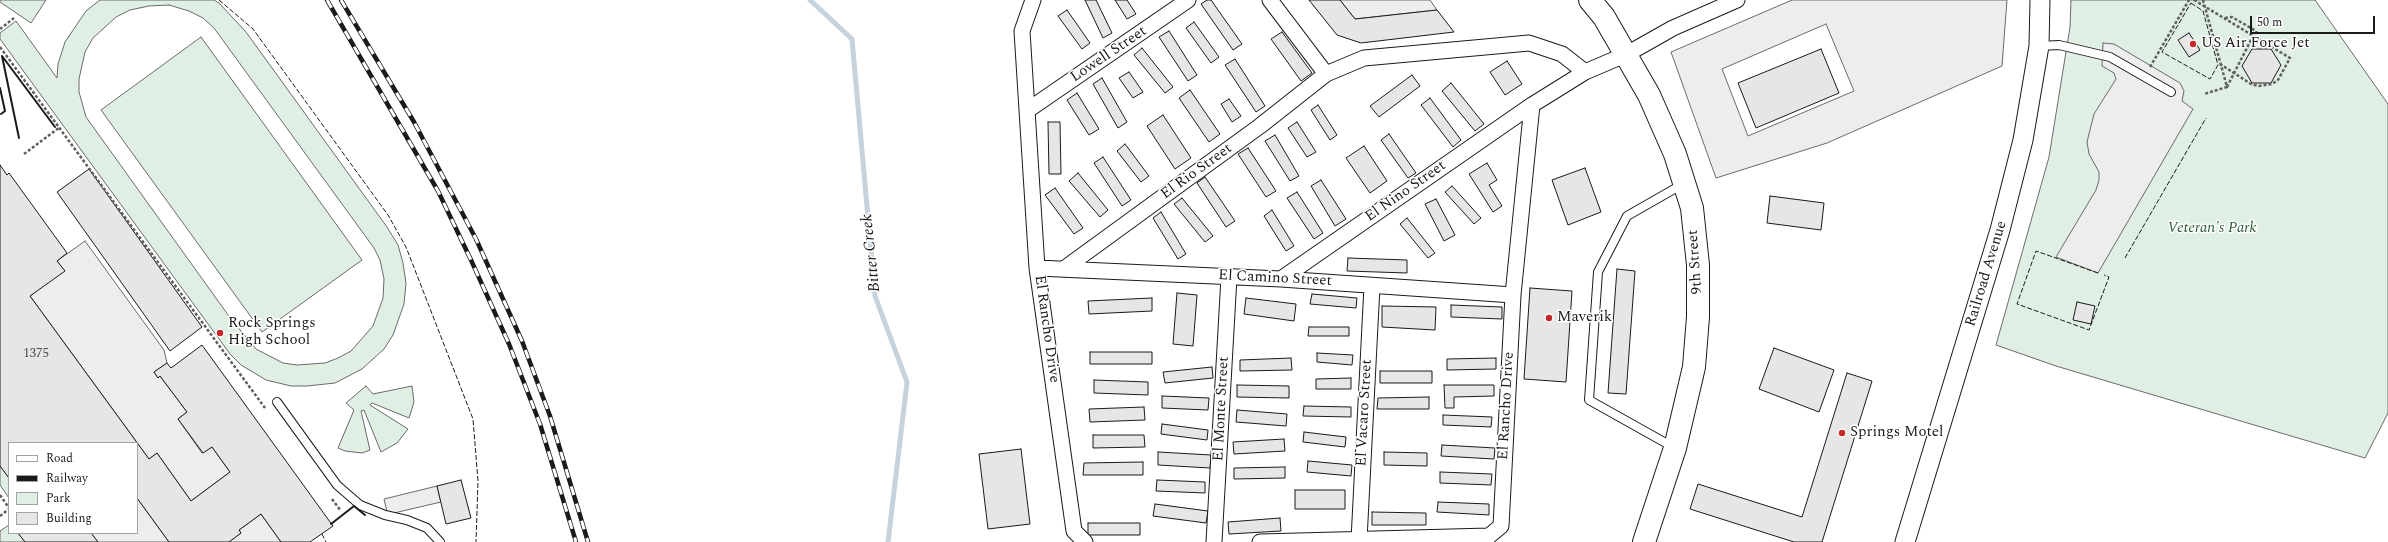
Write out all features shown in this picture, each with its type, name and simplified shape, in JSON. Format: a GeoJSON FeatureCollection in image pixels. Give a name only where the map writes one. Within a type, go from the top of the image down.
{"type":"FeatureCollection","features":[{"type":"Feature","properties":{"kind":"main road","name":"9th Street"},"geometry":{"type":"LineString","coordinates":[[1590,0],[1627,54],[1649,95],[1675,154],[1692,208],[1698,265],[1698,317],[1694,367],[1675,448],[1644,542]]}},
{"type":"Feature","properties":{"kind":"street","name":"El Rancho Drive"},"geometry":{"type":"LineString","coordinates":[[1033,0],[1022,31],[1023,74],[1028,110],[1037,268],[1074,531],[1086,542]]}},
{"type":"Feature","properties":{"kind":"street","name":"Lowell Street"},"geometry":{"type":"LineString","coordinates":[[1028,110],[1188,0]]}},
{"type":"Feature","properties":{"kind":"street"},"geometry":{"type":"LineString","coordinates":[[1270,0],[1326,74]]}},
{"type":"Feature","properties":{"kind":"street","name":"Railroad Avenue"},"geometry":{"type":"LineString","coordinates":[[1905,542],[2000,230],[2023,140],[2039,46],[2040,0]]}},
{"type":"Feature","properties":{"kind":"street"},"geometry":{"type":"LineString","coordinates":[[1532,105],[1585,72],[1627,54],[1673,28],[1729,2]]}},
{"type":"Feature","properties":{"kind":"street","name":"El Rio Street"},"geometry":{"type":"LineString","coordinates":[[1065,268],[1260,126],[1326,74],[1364,58],[1529,43],[1562,54],[1585,72]]}},
{"type":"Feature","properties":{"kind":"street","name":"El Rancho Drive"},"geometry":{"type":"LineString","coordinates":[[1260,542],[1489,536],[1501,526],[1513,295],[1532,105]]}},
{"type":"Feature","properties":{"kind":"street","name":"El Nino Street"},"geometry":{"type":"LineString","coordinates":[[1281,279],[1532,105]]}},
{"type":"Feature","properties":{"kind":"street","name":"El Camino Street"},"geometry":{"type":"LineString","coordinates":[[1037,268],[1065,268],[1281,279],[1513,295]]}},
{"type":"Feature","properties":{"kind":"street","name":"El Monte Street"},"geometry":{"type":"LineString","coordinates":[[1214,542],[1229,277]]}},
{"type":"Feature","properties":{"kind":"street","name":"El Vacaro Street"},"geometry":{"type":"LineString","coordinates":[[1359,540],[1372,286]]}},
{"type":"Feature","properties":{"kind":"lane"},"geometry":{"type":"LineString","coordinates":[[2039,46],[2059,46],[2110,57],[2170,92]]}},
{"type":"Feature","properties":{"kind":"lane"},"geometry":{"type":"LineString","coordinates":[[1675,448],[1590,400],[1598,272],[1627,216],[1684,183]]}},
{"type":"Feature","properties":{"kind":"lane"},"geometry":{"type":"LineString","coordinates":[[278,402],[337,485],[360,505],[384,515],[407,520],[427,528],[440,542]]}},
{"type":"Feature","properties":{"kind":"path"},"geometry":{"type":"LineString","coordinates":[[2144,76],[2189,0]]}},
{"type":"Feature","properties":{"kind":"path"},"geometry":{"type":"LineString","coordinates":[[2194,0],[2290,58],[2278,80],[2272,84],[2259,86],[2220,64]]}},
{"type":"Feature","properties":{"kind":"path"},"geometry":{"type":"LineString","coordinates":[[2203,0],[2227,87]]}},
{"type":"Feature","properties":{"kind":"path"},"geometry":{"type":"LineString","coordinates":[[2225,18],[2232,17],[2250,27],[2256,31],[2258,39]]}},
{"type":"Feature","properties":{"kind":"path"},"geometry":{"type":"LineString","coordinates":[[0,29],[14,18]]}},
{"type":"Feature","properties":{"kind":"path"},"geometry":{"type":"LineString","coordinates":[[2204,94],[2227,87],[2253,36]]}},
{"type":"Feature","properties":{"kind":"path"},"geometry":{"type":"LineString","coordinates":[[0,47],[266,408]]}},
{"type":"Feature","properties":{"kind":"path"},"geometry":{"type":"LineString","coordinates":[[24,154],[60,127]]}},
{"type":"Feature","properties":{"kind":"path"},"geometry":{"type":"LineString","coordinates":[[0,495],[8,507]]}},
{"type":"Feature","properties":{"kind":"path"},"geometry":{"type":"LineString","coordinates":[[332,498],[341,511]]}},
{"type":"Feature","properties":{"kind":"path"},"geometry":{"type":"LineString","coordinates":[[0,516],[8,509]]}},
{"type":"Feature","properties":{"kind":"green space"},"geometry":{"type":"Polygon","coordinates":[[[0,0],[46,0],[31,23],[0,2],[0,0]]]}},
{"type":"Feature","properties":{"kind":"green space"},"geometry":{"type":"Polygon","coordinates":[[[100,0],[214,0],[219,3],[246,32],[387,227],[398,245],[406,283],[404,304],[393,335],[384,349],[362,369],[335,383],[291,386],[266,380],[241,365],[230,354],[0,39],[0,33],[16,21],[57,78],[58,64],[65,42],[86,11],[100,0]],[[169,5],[149,6],[130,10],[116,17],[93,38],[85,52],[79,79],[79,92],[86,117],[231,319],[256,349],[283,363],[297,365],[325,363],[338,358],[351,351],[373,326],[383,298],[384,279],[380,260],[374,248],[214,28],[203,18],[189,11],[169,5]]]}},
{"type":"Feature","properties":{"kind":"green space","name":"Veteran's Park"},"geometry":{"type":"Polygon","coordinates":[[[2071,0],[2315,0],[2388,104],[2388,413],[2365,458],[2056,366],[1996,345],[2049,157],[2070,27],[2071,0]]]}},
{"type":"Feature","properties":{"kind":"green space"},"geometry":{"type":"Polygon","coordinates":[[[201,37],[362,260],[262,332],[101,110],[201,37]]]}},
{"type":"Feature","properties":{"kind":"green space"},"geometry":{"type":"Polygon","coordinates":[[[366,386],[373,394],[412,386],[414,402],[409,418],[372,403],[370,405],[408,429],[397,443],[381,452],[364,410],[361,411],[370,450],[362,453],[345,451],[338,448],[354,410],[346,403],[366,386]]]}},
{"type":"Feature","properties":{"kind":"green space"},"geometry":{"type":"Polygon","coordinates":[[[0,466],[8,477],[8,497],[0,485],[0,466]]]}},
{"type":"Feature","properties":{"kind":"green space"},"geometry":{"type":"Polygon","coordinates":[[[8,526],[8,534],[19,534],[25,542],[0,542],[0,531],[8,526]]]}},
{"type":"Feature","properties":{"kind":"shaded area"},"geometry":{"type":"Polygon","coordinates":[[[1340,0],[1430,0],[1437,10],[1355,19],[1340,0]]]}},
{"type":"Feature","properties":{"kind":"shaded area"},"geometry":{"type":"Polygon","coordinates":[[[1792,0],[2007,0],[2002,66],[1827,143],[1716,178],[1671,52],[1792,0]],[[1826,24],[1722,69],[1748,136],[1854,91],[1826,24]]]}},
{"type":"Feature","properties":{"kind":"shaded area"},"geometry":{"type":"Polygon","coordinates":[[[2103,43],[2114,44],[2180,83],[2184,91],[2182,101],[2193,109],[2098,273],[2056,257],[2096,190],[2099,180],[2099,172],[2089,154],[2087,142],[2094,114],[2116,79],[2114,73],[2102,66],[2103,43]]]}},
{"type":"Feature","properties":{"kind":"shaded area"},"geometry":{"type":"Polygon","coordinates":[[[85,241],[164,350],[167,363],[154,372],[158,378],[160,376],[187,412],[178,419],[202,453],[212,447],[230,472],[191,501],[157,453],[149,459],[30,296],[64,270],[57,261],[85,241]]]}},
{"type":"Feature","properties":{"kind":"shaded area"},"geometry":{"type":"Polygon","coordinates":[[[437,486],[441,502],[394,513],[387,512],[384,499],[437,486]]]}},
{"type":"Feature","properties":{"kind":"shaded area"},"geometry":{"type":"Polygon","coordinates":[[[138,499],[169,542],[98,542],[92,534],[138,534],[138,499]]]}},
{"type":"Feature","properties":{"kind":"shaded area"},"geometry":{"type":"Polygon","coordinates":[[[261,514],[281,542],[229,542],[241,533],[239,530],[261,514]]]}},
{"type":"Feature","properties":{"kind":"building"},"geometry":{"type":"Polygon","coordinates":[[[1085,0],[1096,0],[1112,33],[1103,38],[1085,0]]]}},
{"type":"Feature","properties":{"kind":"building"},"geometry":{"type":"Polygon","coordinates":[[[1115,0],[1127,0],[1136,14],[1127,19],[1115,0]]]}},
{"type":"Feature","properties":{"kind":"building"},"geometry":{"type":"Polygon","coordinates":[[[1207,0],[1211,0],[1242,44],[1233,50],[1201,4],[1207,0]]]}},
{"type":"Feature","properties":{"kind":"building"},"geometry":{"type":"Polygon","coordinates":[[[1309,0],[1340,0],[1355,19],[1437,10],[1454,32],[1361,43],[1337,35],[1309,0]]]}},
{"type":"Feature","properties":{"kind":"building"},"geometry":{"type":"Polygon","coordinates":[[[1067,10],[1090,43],[1082,49],[1058,16],[1067,10]]]}},
{"type":"Feature","properties":{"kind":"building"},"geometry":{"type":"Polygon","coordinates":[[[1194,22],[1219,57],[1211,63],[1186,28],[1194,22]]]}},
{"type":"Feature","properties":{"kind":"building"},"geometry":{"type":"Polygon","coordinates":[[[1169,31],[1197,75],[1188,81],[1159,37],[1169,31]]]}},
{"type":"Feature","properties":{"kind":"building"},"geometry":{"type":"Polygon","coordinates":[[[1282,32],[1312,73],[1301,81],[1271,39],[1282,32]]]}},
{"type":"Feature","properties":{"kind":"building"},"geometry":{"type":"Polygon","coordinates":[[[2189,33],[2200,50],[2189,57],[2178,40],[2189,33]]]}},
{"type":"Feature","properties":{"kind":"building"},"geometry":{"type":"Polygon","coordinates":[[[1142,48],[1173,87],[1165,93],[1134,55],[1142,48]]]}},
{"type":"Feature","properties":{"kind":"building"},"geometry":{"type":"Polygon","coordinates":[[[1821,49],[1839,93],[1756,128],[1738,83],[1821,49]]]}},
{"type":"Feature","properties":{"kind":"building"},"geometry":{"type":"Polygon","coordinates":[[[2252,49],[2271,49],[2281,65],[2271,83],[2252,83],[2242,66],[2252,49]]]}},
{"type":"Feature","properties":{"kind":"building"},"geometry":{"type":"Polygon","coordinates":[[[1235,59],[1265,106],[1256,112],[1225,65],[1235,59]]]}},
{"type":"Feature","properties":{"kind":"building"},"geometry":{"type":"Polygon","coordinates":[[[1507,61],[1522,84],[1505,95],[1490,72],[1507,61]]]}},
{"type":"Feature","properties":{"kind":"building"},"geometry":{"type":"Polygon","coordinates":[[[1129,72],[1143,92],[1133,98],[1119,78],[1129,72]]]}},
{"type":"Feature","properties":{"kind":"building"},"geometry":{"type":"Polygon","coordinates":[[[1412,75],[1420,86],[1379,117],[1370,106],[1412,75]]]}},
{"type":"Feature","properties":{"kind":"building"},"geometry":{"type":"Polygon","coordinates":[[[1102,78],[1127,122],[1118,128],[1093,84],[1102,78]]]}},
{"type":"Feature","properties":{"kind":"building"},"geometry":{"type":"Polygon","coordinates":[[[1451,83],[1484,124],[1475,131],[1442,91],[1451,83]]]}},
{"type":"Feature","properties":{"kind":"building"},"geometry":{"type":"Polygon","coordinates":[[[1190,90],[1220,134],[1209,142],[1179,98],[1190,90]]]}},
{"type":"Feature","properties":{"kind":"building"},"geometry":{"type":"Polygon","coordinates":[[[1077,93],[1099,129],[1089,135],[1067,100],[1077,93]]]}},
{"type":"Feature","properties":{"kind":"building"},"geometry":{"type":"Polygon","coordinates":[[[1430,98],[1461,140],[1453,147],[1421,105],[1430,98]]]}},
{"type":"Feature","properties":{"kind":"building"},"geometry":{"type":"Polygon","coordinates":[[[1229,99],[1241,116],[1232,122],[1221,104],[1229,99]]]}},
{"type":"Feature","properties":{"kind":"building"},"geometry":{"type":"Polygon","coordinates":[[[1318,105],[1337,135],[1330,140],[1311,110],[1318,105]]]}},
{"type":"Feature","properties":{"kind":"building"},"geometry":{"type":"Polygon","coordinates":[[[1163,115],[1191,158],[1175,169],[1147,126],[1163,115]]]}},
{"type":"Feature","properties":{"kind":"building"},"geometry":{"type":"Polygon","coordinates":[[[1048,122],[1060,122],[1061,174],[1049,174],[1048,122]]]}},
{"type":"Feature","properties":{"kind":"building"},"geometry":{"type":"Polygon","coordinates":[[[1297,122],[1316,152],[1307,157],[1288,128],[1297,122]]]}},
{"type":"Feature","properties":{"kind":"building"},"geometry":{"type":"Polygon","coordinates":[[[1389,134],[1416,173],[1408,178],[1381,140],[1389,134]]]}},
{"type":"Feature","properties":{"kind":"building"},"geometry":{"type":"Polygon","coordinates":[[[1275,135],[1299,176],[1290,181],[1265,141],[1275,135]]]}},
{"type":"Feature","properties":{"kind":"building"},"geometry":{"type":"Polygon","coordinates":[[[1125,144],[1149,176],[1141,182],[1117,151],[1125,144]]]}},
{"type":"Feature","properties":{"kind":"building"},"geometry":{"type":"Polygon","coordinates":[[[1364,146],[1387,181],[1370,193],[1346,158],[1364,146]]]}},
{"type":"Feature","properties":{"kind":"building"},"geometry":{"type":"Polygon","coordinates":[[[1248,148],[1276,191],[1266,197],[1238,154],[1248,148]]]}},
{"type":"Feature","properties":{"kind":"building"},"geometry":{"type":"Polygon","coordinates":[[[1103,157],[1131,200],[1122,206],[1094,163],[1103,157]]]}},
{"type":"Feature","properties":{"kind":"building"},"geometry":{"type":"Polygon","coordinates":[[[1487,163],[1497,180],[1489,185],[1502,206],[1493,212],[1469,174],[1487,163]]]}},
{"type":"Feature","properties":{"kind":"building"},"geometry":{"type":"Polygon","coordinates":[[[0,165],[7,175],[9,173],[67,253],[57,261],[65,271],[30,296],[137,442],[8,442],[8,477],[0,466],[0,165]]]}},
{"type":"Feature","properties":{"kind":"building"},"geometry":{"type":"Polygon","coordinates":[[[1585,168],[1601,212],[1568,225],[1552,180],[1585,168]]]}},
{"type":"Feature","properties":{"kind":"building"},"geometry":{"type":"Polygon","coordinates":[[[89,169],[202,327],[170,351],[57,192],[89,169]]]}},
{"type":"Feature","properties":{"kind":"building"},"geometry":{"type":"Polygon","coordinates":[[[1078,173],[1108,210],[1100,217],[1069,181],[1078,173]]]}},
{"type":"Feature","properties":{"kind":"building"},"geometry":{"type":"Polygon","coordinates":[[[1205,177],[1235,221],[1226,227],[1197,183],[1205,177]]]}},
{"type":"Feature","properties":{"kind":"building"},"geometry":{"type":"Polygon","coordinates":[[[1321,180],[1346,219],[1335,226],[1311,186],[1321,180]]]}},
{"type":"Feature","properties":{"kind":"building"},"geometry":{"type":"Polygon","coordinates":[[[1452,186],[1481,218],[1474,224],[1445,192],[1452,186]]]}},
{"type":"Feature","properties":{"kind":"building"},"geometry":{"type":"Polygon","coordinates":[[[1055,188],[1083,228],[1074,234],[1045,195],[1055,188]]]}},
{"type":"Feature","properties":{"kind":"building"},"geometry":{"type":"Polygon","coordinates":[[[1297,192],[1323,233],[1314,239],[1287,198],[1297,192]]]}},
{"type":"Feature","properties":{"kind":"building"},"geometry":{"type":"Polygon","coordinates":[[[1770,196],[1824,203],[1821,230],[1767,223],[1770,196]]]}},
{"type":"Feature","properties":{"kind":"building"},"geometry":{"type":"Polygon","coordinates":[[[1182,198],[1213,236],[1205,242],[1174,204],[1182,198]]]}},
{"type":"Feature","properties":{"kind":"building"},"geometry":{"type":"Polygon","coordinates":[[[1436,199],[1455,235],[1444,241],[1425,204],[1436,199]]]}},
{"type":"Feature","properties":{"kind":"building"},"geometry":{"type":"Polygon","coordinates":[[[1272,210],[1294,246],[1286,251],[1264,216],[1272,210]]]}},
{"type":"Feature","properties":{"kind":"building"},"geometry":{"type":"Polygon","coordinates":[[[1161,212],[1186,254],[1178,259],[1153,218],[1161,212]]]}},
{"type":"Feature","properties":{"kind":"building"},"geometry":{"type":"Polygon","coordinates":[[[1407,218],[1435,253],[1428,258],[1400,224],[1407,218]]]}},
{"type":"Feature","properties":{"kind":"building"},"geometry":{"type":"Polygon","coordinates":[[[1348,258],[1407,260],[1407,273],[1347,271],[1348,258]]]}},
{"type":"Feature","properties":{"kind":"building","name":"Maverik"},"geometry":{"type":"Polygon","coordinates":[[[1617,269],[1635,271],[1626,394],[1608,393],[1617,269]]]}},
{"type":"Feature","properties":{"kind":"building","name":"Maverik"},"geometry":{"type":"Polygon","coordinates":[[[1530,288],[1572,291],[1566,382],[1524,379],[1530,288]]]}},
{"type":"Feature","properties":{"kind":"building"},"geometry":{"type":"Polygon","coordinates":[[[1177,293],[1197,295],[1193,346],[1173,344],[1177,293]]]}},
{"type":"Feature","properties":{"kind":"building"},"geometry":{"type":"Polygon","coordinates":[[[1312,294],[1357,298],[1356,308],[1310,304],[1312,294]]]}},
{"type":"Feature","properties":{"kind":"building"},"geometry":{"type":"Polygon","coordinates":[[[1152,298],[1152,311],[1089,314],[1088,301],[1152,298]]]}},
{"type":"Feature","properties":{"kind":"building"},"geometry":{"type":"Polygon","coordinates":[[[1246,298],[1296,304],[1294,321],[1244,314],[1246,298]]]}},
{"type":"Feature","properties":{"kind":"building"},"geometry":{"type":"Polygon","coordinates":[[[2077,302],[2095,306],[2091,324],[2073,320],[2077,302]]]}},
{"type":"Feature","properties":{"kind":"building"},"geometry":{"type":"Polygon","coordinates":[[[1451,305],[1502,307],[1502,319],[1451,317],[1451,305]]]}},
{"type":"Feature","properties":{"kind":"building"},"geometry":{"type":"Polygon","coordinates":[[[1382,306],[1436,307],[1435,330],[1382,327],[1382,306]]]}},
{"type":"Feature","properties":{"kind":"building"},"geometry":{"type":"Polygon","coordinates":[[[1309,327],[1349,327],[1349,336],[1308,336],[1309,327]]]}},
{"type":"Feature","properties":{"kind":"building"},"geometry":{"type":"Polygon","coordinates":[[[202,345],[333,526],[310,542],[281,542],[261,514],[239,530],[241,533],[229,542],[169,542],[138,499],[138,444],[149,459],[157,453],[191,501],[230,472],[212,447],[203,453],[178,419],[187,412],[160,376],[158,378],[154,372],[167,363],[171,368],[202,345]]]}},
{"type":"Feature","properties":{"kind":"building"},"geometry":{"type":"Polygon","coordinates":[[[1774,348],[1834,370],[1819,412],[1759,389],[1774,348]]]}},
{"type":"Feature","properties":{"kind":"building"},"geometry":{"type":"Polygon","coordinates":[[[1090,352],[1152,352],[1152,364],[1090,364],[1090,352]]]}},
{"type":"Feature","properties":{"kind":"building"},"geometry":{"type":"Polygon","coordinates":[[[1317,353],[1353,355],[1352,365],[1317,362],[1317,353]]]}},
{"type":"Feature","properties":{"kind":"building"},"geometry":{"type":"Polygon","coordinates":[[[1291,358],[1292,370],[1240,371],[1240,360],[1291,358]]]}},
{"type":"Feature","properties":{"kind":"building"},"geometry":{"type":"Polygon","coordinates":[[[1496,358],[1496,369],[1447,370],[1447,359],[1496,358]]]}},
{"type":"Feature","properties":{"kind":"building"},"geometry":{"type":"Polygon","coordinates":[[[1212,367],[1213,378],[1165,383],[1163,372],[1212,367]]]}},
{"type":"Feature","properties":{"kind":"building"},"geometry":{"type":"Polygon","coordinates":[[[1380,371],[1432,371],[1432,383],[1380,383],[1380,371]]]}},
{"type":"Feature","properties":{"kind":"building","name":"Springs Motel"},"geometry":{"type":"Polygon","coordinates":[[[1847,373],[1872,381],[1822,542],[1794,542],[1690,509],[1698,484],[1802,517],[1847,373]]]}},
{"type":"Feature","properties":{"kind":"building"},"geometry":{"type":"Polygon","coordinates":[[[1351,378],[1351,389],[1316,389],[1316,379],[1351,378]]]}},
{"type":"Feature","properties":{"kind":"building"},"geometry":{"type":"Polygon","coordinates":[[[1094,380],[1148,382],[1148,395],[1094,393],[1094,380]]]}},
{"type":"Feature","properties":{"kind":"building"},"geometry":{"type":"Polygon","coordinates":[[[1237,385],[1289,386],[1289,398],[1237,397],[1237,385]]]}},
{"type":"Feature","properties":{"kind":"building"},"geometry":{"type":"Polygon","coordinates":[[[1444,385],[1494,385],[1494,396],[1454,397],[1454,408],[1445,408],[1444,385]]]}},
{"type":"Feature","properties":{"kind":"building"},"geometry":{"type":"Polygon","coordinates":[[[1162,396],[1209,398],[1208,410],[1162,408],[1162,396]]]}},
{"type":"Feature","properties":{"kind":"building"},"geometry":{"type":"Polygon","coordinates":[[[1429,397],[1429,409],[1377,409],[1378,398],[1429,397]]]}},
{"type":"Feature","properties":{"kind":"building"},"geometry":{"type":"Polygon","coordinates":[[[1304,406],[1351,407],[1351,417],[1303,416],[1304,406]]]}},
{"type":"Feature","properties":{"kind":"building"},"geometry":{"type":"Polygon","coordinates":[[[1144,407],[1145,420],[1090,422],[1089,409],[1144,407]]]}},
{"type":"Feature","properties":{"kind":"building"},"geometry":{"type":"Polygon","coordinates":[[[1237,410],[1287,414],[1286,426],[1236,422],[1237,410]]]}},
{"type":"Feature","properties":{"kind":"building"},"geometry":{"type":"Polygon","coordinates":[[[1443,415],[1492,417],[1491,427],[1443,425],[1443,415]]]}},
{"type":"Feature","properties":{"kind":"building"},"geometry":{"type":"Polygon","coordinates":[[[1162,424],[1208,430],[1207,440],[1161,434],[1162,424]]]}},
{"type":"Feature","properties":{"kind":"building"},"geometry":{"type":"Polygon","coordinates":[[[1304,432],[1346,437],[1345,447],[1303,442],[1304,432]]]}},
{"type":"Feature","properties":{"kind":"building"},"geometry":{"type":"Polygon","coordinates":[[[1093,435],[1144,435],[1145,447],[1093,448],[1093,435]]]}},
{"type":"Feature","properties":{"kind":"building"},"geometry":{"type":"Polygon","coordinates":[[[1284,439],[1285,451],[1234,454],[1233,442],[1284,439]]]}},
{"type":"Feature","properties":{"kind":"building"},"geometry":{"type":"Polygon","coordinates":[[[1442,445],[1495,448],[1494,459],[1441,456],[1442,445]]]}},
{"type":"Feature","properties":{"kind":"building"},"geometry":{"type":"Polygon","coordinates":[[[1021,449],[1030,524],[988,529],[979,454],[1021,449]]]}},
{"type":"Feature","properties":{"kind":"building"},"geometry":{"type":"Polygon","coordinates":[[[1158,452],[1211,455],[1210,468],[1158,465],[1158,452]]]}},
{"type":"Feature","properties":{"kind":"building"},"geometry":{"type":"Polygon","coordinates":[[[1384,452],[1427,453],[1427,466],[1384,465],[1384,452]]]}},
{"type":"Feature","properties":{"kind":"building"},"geometry":{"type":"Polygon","coordinates":[[[1308,461],[1352,465],[1351,476],[1307,472],[1308,461]]]}},
{"type":"Feature","properties":{"kind":"building"},"geometry":{"type":"Polygon","coordinates":[[[1143,462],[1143,475],[1083,475],[1084,463],[1143,462]]]}},
{"type":"Feature","properties":{"kind":"building"},"geometry":{"type":"Polygon","coordinates":[[[1285,467],[1285,478],[1234,479],[1234,468],[1285,467]]]}},
{"type":"Feature","properties":{"kind":"building"},"geometry":{"type":"Polygon","coordinates":[[[1440,472],[1492,474],[1491,485],[1440,483],[1440,472]]]}},
{"type":"Feature","properties":{"kind":"building"},"geometry":{"type":"Polygon","coordinates":[[[461,480],[471,518],[446,524],[437,486],[461,480]]]}},
{"type":"Feature","properties":{"kind":"building"},"geometry":{"type":"Polygon","coordinates":[[[1157,480],[1205,482],[1205,493],[1156,491],[1157,480]]]}},
{"type":"Feature","properties":{"kind":"building"},"geometry":{"type":"Polygon","coordinates":[[[1295,490],[1345,490],[1345,509],[1295,509],[1295,490]]]}},
{"type":"Feature","properties":{"kind":"building"},"geometry":{"type":"Polygon","coordinates":[[[1438,502],[1489,504],[1489,515],[1437,512],[1438,502]]]}},
{"type":"Feature","properties":{"kind":"building"},"geometry":{"type":"Polygon","coordinates":[[[1155,504],[1208,511],[1206,523],[1153,516],[1155,504]]]}},
{"type":"Feature","properties":{"kind":"building"},"geometry":{"type":"Polygon","coordinates":[[[1372,512],[1426,513],[1426,525],[1372,525],[1372,512]]]}},
{"type":"Feature","properties":{"kind":"building"},"geometry":{"type":"Polygon","coordinates":[[[1280,518],[1281,531],[1229,534],[1228,522],[1280,518]]]}},
{"type":"Feature","properties":{"kind":"building"},"geometry":{"type":"Polygon","coordinates":[[[1088,523],[1140,523],[1140,535],[1088,535],[1088,523]]]}},
{"type":"Feature","properties":{"kind":"building"},"geometry":{"type":"Polygon","coordinates":[[[19,534],[92,534],[98,542],[25,542],[19,534]]]}},
{"type":"Feature","properties":{"kind":"waterway","name":"Bitter Creek"},"geometry":{"type":"LineString","coordinates":[[810,0],[852,39],[875,296],[907,382],[888,542]]}},
{"type":"Feature","properties":{"kind":"railway"},"geometry":{"type":"LineString","coordinates":[[327,0],[438,191],[471,260],[509,344],[540,424],[576,542]]}},
{"type":"Feature","properties":{"kind":"railway"},"geometry":{"type":"LineString","coordinates":[[341,0],[414,122],[476,239],[522,341],[550,416],[588,542]]}},
{"type":"Feature","properties":{"kind":"fence"},"geometry":{"type":"LineString","coordinates":[[219,0],[253,29],[388,215],[406,247],[473,419],[478,481],[476,542]]}},
{"type":"Feature","properties":{"kind":"fence"},"geometry":{"type":"LineString","coordinates":[[2191,3],[2203,11],[2218,65],[2210,79],[2162,52],[2191,3]]}},
{"type":"Feature","properties":{"kind":"fence"},"geometry":{"type":"LineString","coordinates":[[2125,258],[2206,118]]}},
{"type":"Feature","properties":{"kind":"fence"},"geometry":{"type":"LineString","coordinates":[[2098,273],[2036,251],[2017,304],[2089,330],[2109,277],[2104,275]]}},
{"type":"Feature","properties":{"kind":"fence"},"geometry":{"type":"LineString","coordinates":[[322,534],[326,542]]}},
{"type":"Feature","properties":{"kind":"wall"},"geometry":{"type":"LineString","coordinates":[[19,138],[2,56],[55,127]]}},
{"type":"Feature","properties":{"kind":"wall"},"geometry":{"type":"LineString","coordinates":[[0,88],[5,111],[1,114]]}},
{"type":"Feature","properties":{"kind":"wall"},"geometry":{"type":"LineString","coordinates":[[331,524],[354,506],[365,515]]}},
{"type":"Feature","properties":{"kind":"place","name":"US Air Force Jet"},"geometry":{"type":"Point","coordinates":[2193,44]}},
{"type":"Feature","properties":{"kind":"place","name":"Maverik"},"geometry":{"type":"Point","coordinates":[1549,318]}},
{"type":"Feature","properties":{"kind":"place","name":"Rock Springs High School"},"geometry":{"type":"Point","coordinates":[220,333]}},
{"type":"Feature","properties":{"kind":"place","name":"Springs Motel"},"geometry":{"type":"Point","coordinates":[1842,433]}}]}
